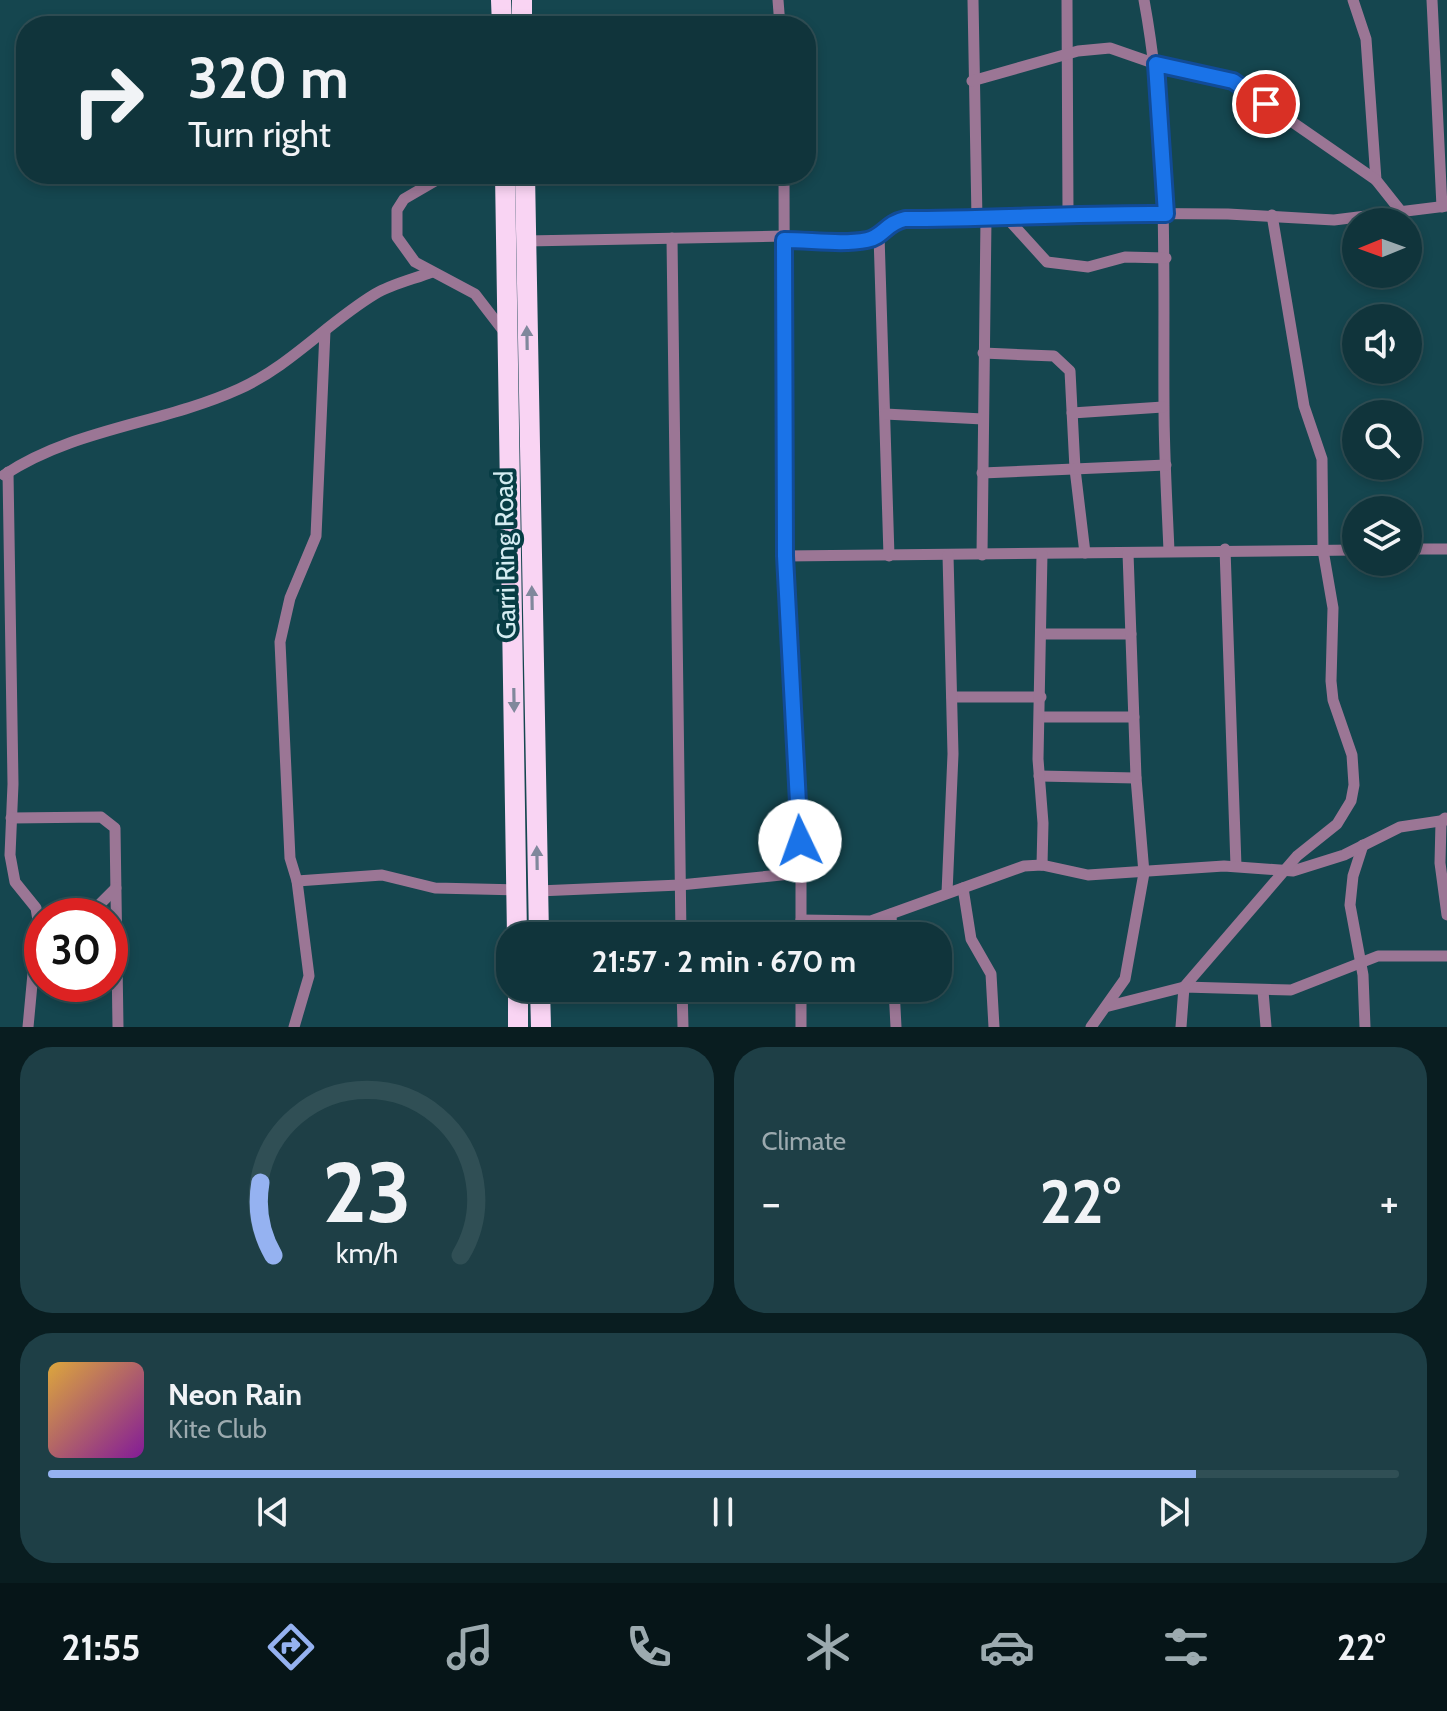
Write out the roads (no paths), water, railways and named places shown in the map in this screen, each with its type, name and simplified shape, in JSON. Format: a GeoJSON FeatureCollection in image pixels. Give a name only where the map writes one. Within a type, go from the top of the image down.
{"type":"FeatureCollection","features":[{"type":"Feature","properties":{"kind":"highway","name":"Garri Ring Road"},"geometry":{"type":"LineString","coordinates":[[505,184],[527,891],[535,922]]}},
{"type":"Feature","properties":{"kind":"highway","name":"Garri Ring Road"},"geometry":{"type":"LineString","coordinates":[[520,922],[527,891],[525,184]]}},
{"type":"Feature","properties":{"kind":"highway"},"geometry":{"type":"LineString","coordinates":[[518,1002],[518,1027]]}},
{"type":"Feature","properties":{"kind":"highway"},"geometry":{"type":"LineString","coordinates":[[540,1002],[541,1027]]}},
{"type":"Feature","properties":{"kind":"street"},"geometry":{"type":"LineString","coordinates":[[973,0],[972,81],[982,219],[982,555]]}},
{"type":"Feature","properties":{"kind":"street"},"geometry":{"type":"LineString","coordinates":[[1067,0],[1068,213]]}},
{"type":"Feature","properties":{"kind":"street"},"geometry":{"type":"LineString","coordinates":[[1144,0],[1156,64],[1166,214],[1163,407],[1169,551]]}},
{"type":"Feature","properties":{"kind":"street"},"geometry":{"type":"LineString","coordinates":[[1353,0],[1366,39],[1376,180]]}},
{"type":"Feature","properties":{"kind":"street"},"geometry":{"type":"LineString","coordinates":[[1422,211],[1444,207],[1432,0]]}},
{"type":"Feature","properties":{"kind":"street"},"geometry":{"type":"LineString","coordinates":[[972,81],[1095,47],[1233,81],[1376,180],[1398,208]]}},
{"type":"Feature","properties":{"kind":"street"},"geometry":{"type":"LineString","coordinates":[[428,184],[416,190],[397,210],[397,237],[404,251],[432,272],[475,294],[508,337]]}},
{"type":"Feature","properties":{"kind":"street"},"geometry":{"type":"LineString","coordinates":[[784,184],[785,556],[801,920],[860,922],[963,888],[1001,871],[1042,865],[1088,875],[1236,866],[1287,871],[1344,855],[1409,824],[1445,819],[1440,863],[1447,915]]}},
{"type":"Feature","properties":{"kind":"street"},"geometry":{"type":"LineString","coordinates":[[526,241],[672,238],[864,240],[879,235],[892,222],[905,219],[1008,219],[1068,213],[1272,215],[1342,219]]}},
{"type":"Feature","properties":{"kind":"street"},"geometry":{"type":"LineString","coordinates":[[1181,1027],[1184,987],[1297,856],[1337,824],[1351,801],[1354,785],[1352,755],[1333,700],[1333,608],[1323,550],[1322,459],[1304,406],[1272,215]]}},
{"type":"Feature","properties":{"kind":"street"},"geometry":{"type":"LineString","coordinates":[[1008,219],[1047,262],[1088,267],[1125,257],[1166,258]]}},
{"type":"Feature","properties":{"kind":"street"},"geometry":{"type":"LineString","coordinates":[[879,235],[889,556]]}},
{"type":"Feature","properties":{"kind":"street"},"geometry":{"type":"LineString","coordinates":[[672,238],[681,922]]}},
{"type":"Feature","properties":{"kind":"street"},"geometry":{"type":"LineString","coordinates":[[28,898],[15,882],[10,855],[4,475],[50,448],[152,420],[237,390],[285,362],[377,293],[432,272]]}},
{"type":"Feature","properties":{"kind":"street"},"geometry":{"type":"LineString","coordinates":[[294,1027],[309,976],[297,881],[290,858],[280,642],[290,598],[316,536],[325,331]]}},
{"type":"Feature","properties":{"kind":"street"},"geometry":{"type":"LineString","coordinates":[[983,353],[1054,356],[1062,360],[1070,371],[1075,469],[1085,553]]}},
{"type":"Feature","properties":{"kind":"street"},"geometry":{"type":"LineString","coordinates":[[1072,413],[1163,407]]}},
{"type":"Feature","properties":{"kind":"street"},"geometry":{"type":"LineString","coordinates":[[885,414],[983,419]]}},
{"type":"Feature","properties":{"kind":"street"},"geometry":{"type":"LineString","coordinates":[[982,473],[1166,465]]}},
{"type":"Feature","properties":{"kind":"street"},"geometry":{"type":"LineString","coordinates":[[1225,549],[1236,866]]}},
{"type":"Feature","properties":{"kind":"street"},"geometry":{"type":"LineString","coordinates":[[1422,549],[1447,549]]}},
{"type":"Feature","properties":{"kind":"street"},"geometry":{"type":"LineString","coordinates":[[785,556],[1342,550]]}},
{"type":"Feature","properties":{"kind":"street"},"geometry":{"type":"LineString","coordinates":[[1091,1027],[1109,1006],[1125,979],[1144,873],[1136,778],[1128,553]]}},
{"type":"Feature","properties":{"kind":"street"},"geometry":{"type":"LineString","coordinates":[[1042,554],[1039,776],[1043,823],[1042,865]]}},
{"type":"Feature","properties":{"kind":"street"},"geometry":{"type":"LineString","coordinates":[[947,893],[952,697],[948,555]]}},
{"type":"Feature","properties":{"kind":"street"},"geometry":{"type":"LineString","coordinates":[[1041,634],[1131,634]]}},
{"type":"Feature","properties":{"kind":"street"},"geometry":{"type":"LineString","coordinates":[[952,697],[1041,697]]}},
{"type":"Feature","properties":{"kind":"street"},"geometry":{"type":"LineString","coordinates":[[1041,717],[1134,717]]}},
{"type":"Feature","properties":{"kind":"street"},"geometry":{"type":"LineString","coordinates":[[1039,776],[1136,778]]}},
{"type":"Feature","properties":{"kind":"street"},"geometry":{"type":"LineString","coordinates":[[11,818],[101,817],[115,828],[118,1027]]}},
{"type":"Feature","properties":{"kind":"street"},"geometry":{"type":"LineString","coordinates":[[1363,845],[1353,876],[1350,905],[1360,963],[1365,1027]]}},
{"type":"Feature","properties":{"kind":"street"},"geometry":{"type":"LineString","coordinates":[[297,881],[382,875],[435,888],[527,891],[680,885],[801,873]]}},
{"type":"Feature","properties":{"kind":"street"},"geometry":{"type":"LineString","coordinates":[[0,883],[15,882]]}},
{"type":"Feature","properties":{"kind":"street"},"geometry":{"type":"LineString","coordinates":[[106,898],[116,888]]}},
{"type":"Feature","properties":{"kind":"street"},"geometry":{"type":"LineString","coordinates":[[963,888],[971,939],[991,974],[994,1027]]}},
{"type":"Feature","properties":{"kind":"street"},"geometry":{"type":"LineString","coordinates":[[891,914],[891,922]]}},
{"type":"Feature","properties":{"kind":"street"},"geometry":{"type":"LineString","coordinates":[[1109,1006],[1184,987],[1263,991],[1307,987],[1386,955],[1447,956]]}},
{"type":"Feature","properties":{"kind":"street"},"geometry":{"type":"LineString","coordinates":[[1263,991],[1266,1027]]}},
{"type":"Feature","properties":{"kind":"street"},"geometry":{"type":"LineString","coordinates":[[28,1027],[30,1002]]}},
{"type":"Feature","properties":{"kind":"street"},"geometry":{"type":"LineString","coordinates":[[682,1002],[683,1027]]}},
{"type":"Feature","properties":{"kind":"street"},"geometry":{"type":"LineString","coordinates":[[801,1002],[801,1027]]}},
{"type":"Feature","properties":{"kind":"street"},"geometry":{"type":"LineString","coordinates":[[895,1002],[896,1027]]}}]}
